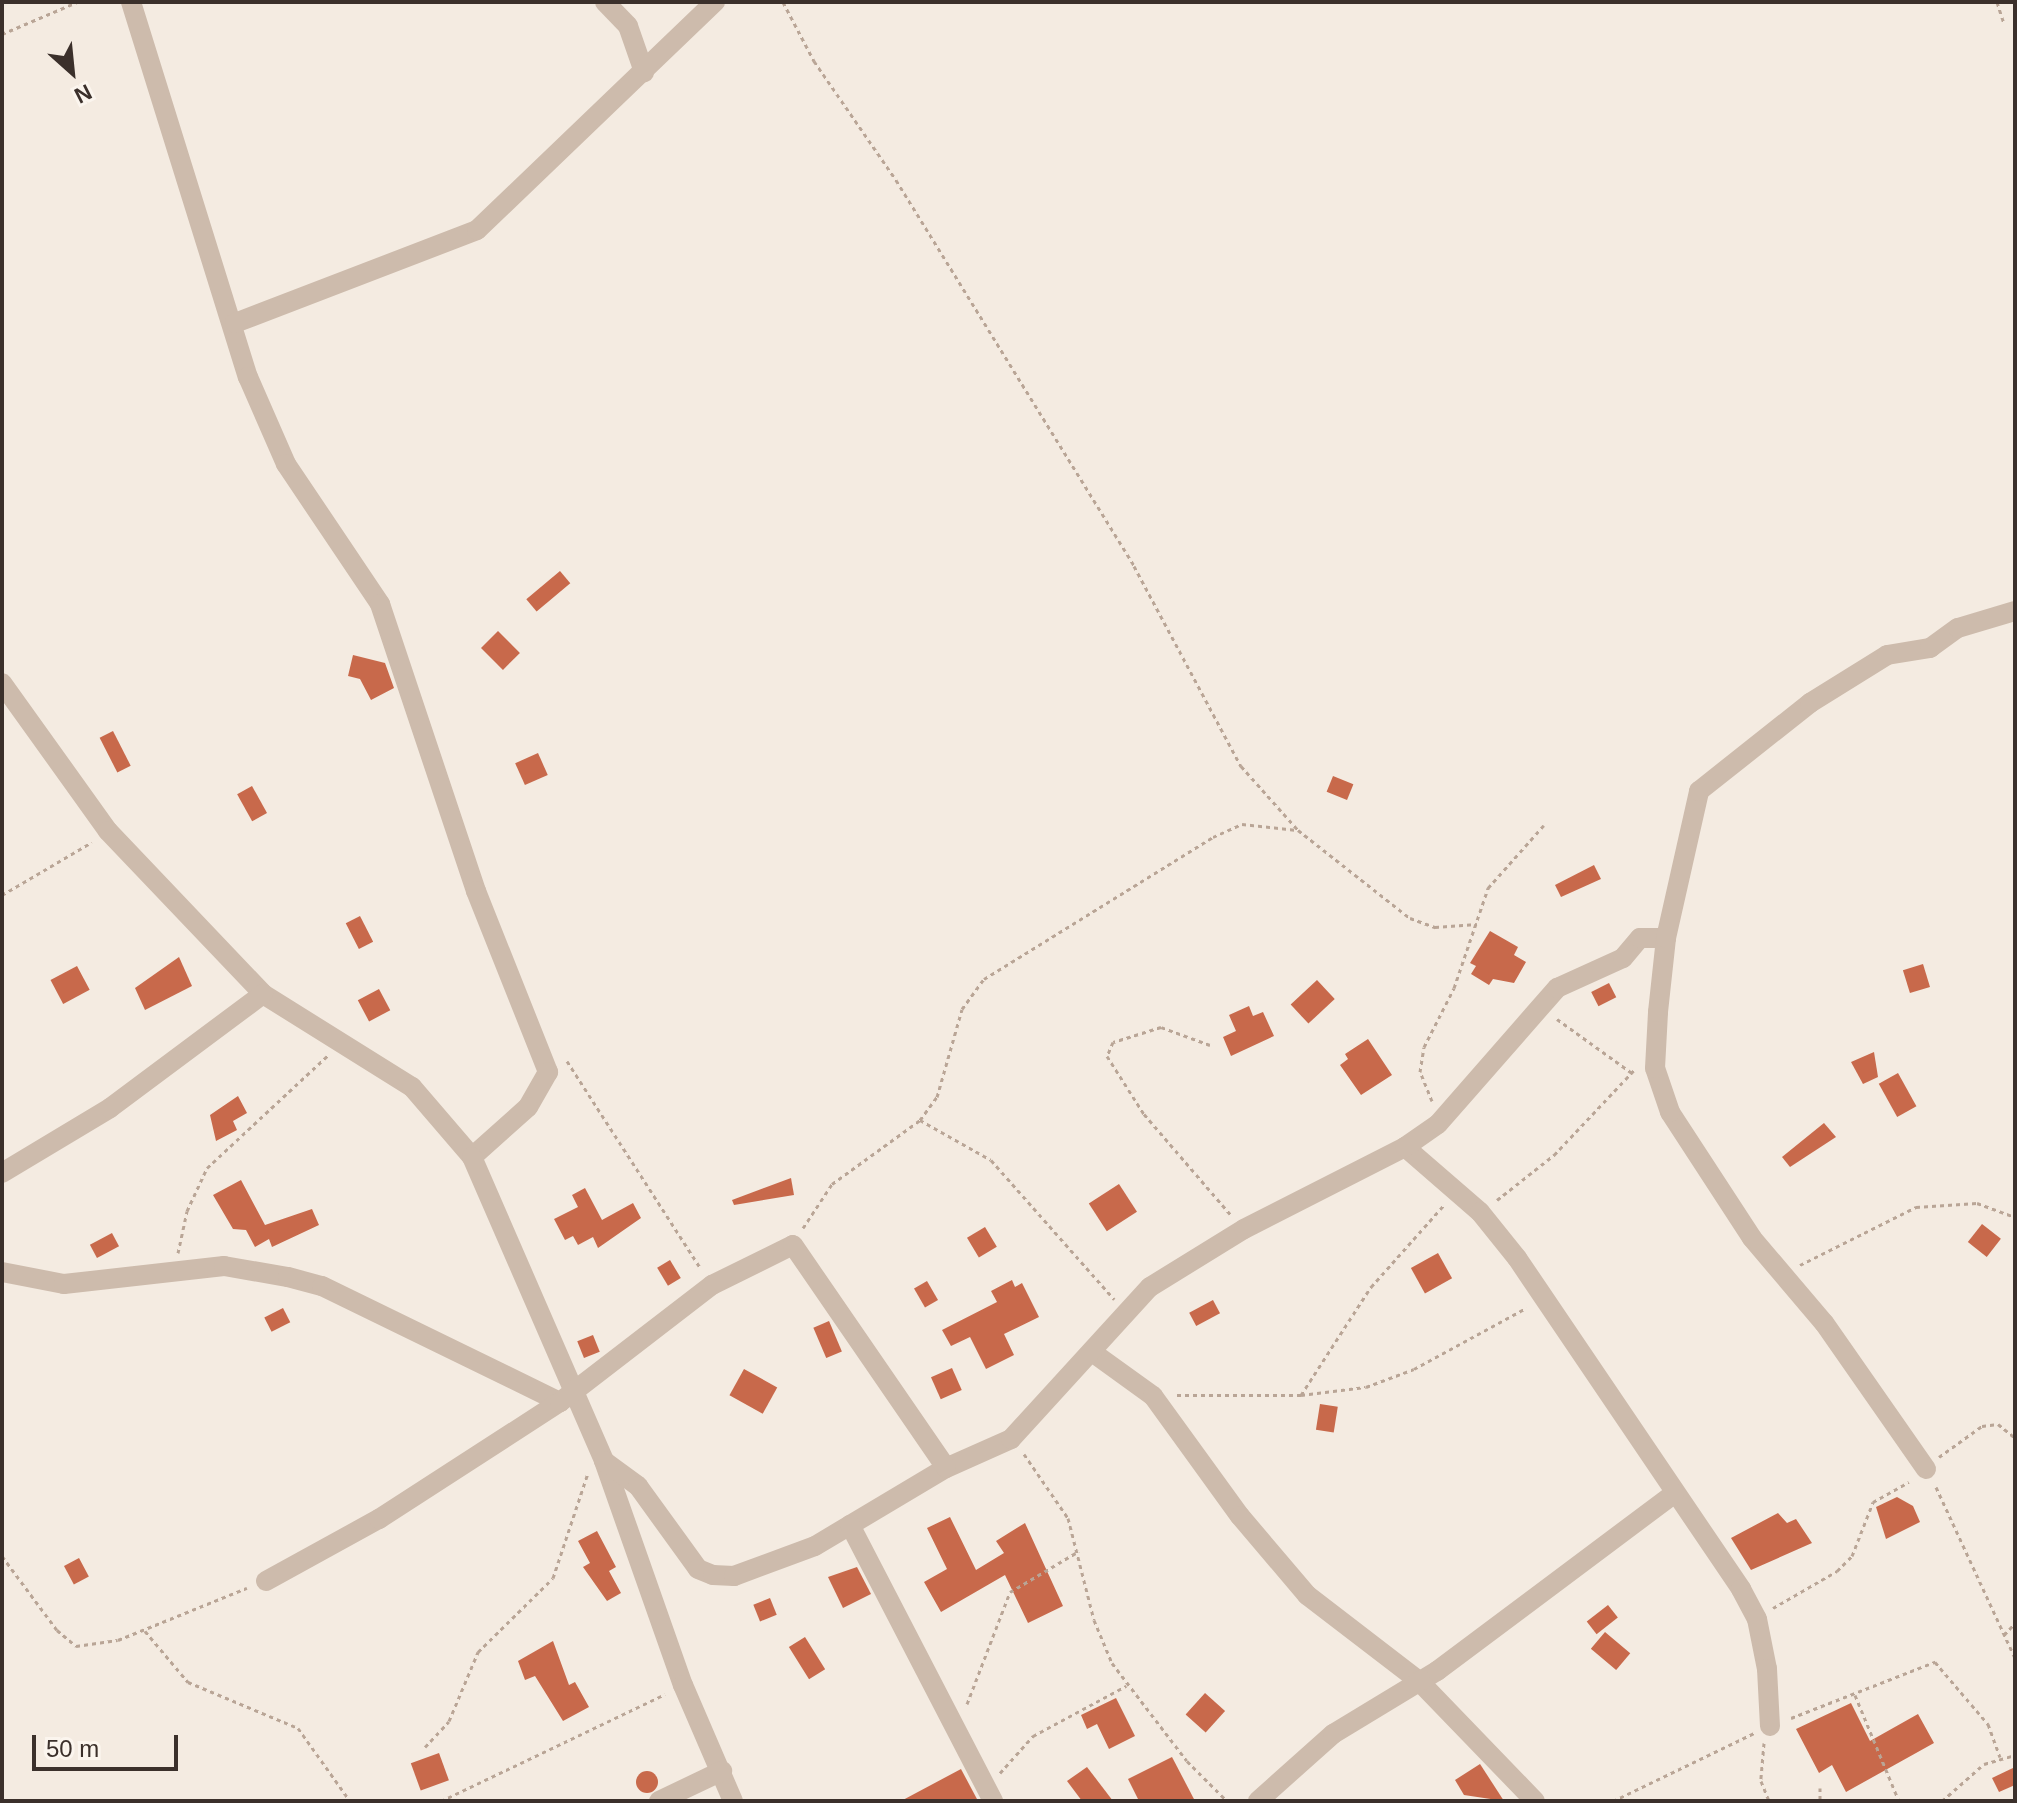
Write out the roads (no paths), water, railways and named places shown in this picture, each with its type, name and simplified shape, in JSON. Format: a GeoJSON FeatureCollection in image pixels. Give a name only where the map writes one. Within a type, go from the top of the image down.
{"type":"FeatureCollection","features":[{"type":"Feature","properties":{"kind":"street"},"geometry":{"type":"LineString","coordinates":[[131,2],[235,323],[248,377],[286,464],[380,604],[476,891],[548,1072],[542,1089],[472,1157]]}},
{"type":"Feature","properties":{"kind":"street"},"geometry":{"type":"LineString","coordinates":[[605,2],[628,26],[644,72]]}},
{"type":"Feature","properties":{"kind":"street"},"geometry":{"type":"LineString","coordinates":[[235,323],[477,230],[715,2]]}},
{"type":"Feature","properties":{"kind":"street"},"geometry":{"type":"LineString","coordinates":[[1926,1469],[1824,1323],[1783,1275],[1670,1112],[1658,1089],[1657,1040],[1666,938],[1699,791],[1810,703],[1887,655],[1930,648],[1958,628],[2015,611]]}},
{"type":"Feature","properties":{"kind":"street"},"geometry":{"type":"LineString","coordinates":[[2,683],[108,831],[263,994],[412,1087],[472,1157],[567,1396],[604,1461],[683,1685],[733,1801]]}},
{"type":"Feature","properties":{"kind":"street"},"geometry":{"type":"LineString","coordinates":[[604,1461],[638,1486],[698,1569],[713,1575],[779,1562],[850,1525],[946,1468],[1011,1439],[1092,1352],[1123,1311],[1150,1287],[1244,1229],[1405,1147],[1438,1124],[1542,1005],[1573,977],[1623,958],[1640,938],[1666,938]]}},
{"type":"Feature","properties":{"kind":"street"},"geometry":{"type":"LineString","coordinates":[[2,1173],[110,1108],[263,994]]}},
{"type":"Feature","properties":{"kind":"street"},"geometry":{"type":"LineString","coordinates":[[1405,1147],[1480,1212],[1757,1619],[1770,1691],[1770,1726]]}},
{"type":"Feature","properties":{"kind":"street"},"geometry":{"type":"LineString","coordinates":[[266,1581],[379,1519],[567,1396],[712,1285],[793,1245],[946,1468]]}},
{"type":"Feature","properties":{"kind":"street"},"geometry":{"type":"LineString","coordinates":[[2,1272],[64,1284],[171,1276],[224,1266],[322,1286],[567,1396]]}},
{"type":"Feature","properties":{"kind":"street"},"geometry":{"type":"LineString","coordinates":[[1092,1352],[1153,1396],[1274,1560],[1307,1595],[1419,1681],[1535,1801]]}},
{"type":"Feature","properties":{"kind":"street"},"geometry":{"type":"LineString","coordinates":[[1258,1801],[1333,1734],[1419,1681],[1674,1494]]}},
{"type":"Feature","properties":{"kind":"street"},"geometry":{"type":"LineString","coordinates":[[850,1525],[958,1726],[993,1799]]}},
{"type":"Feature","properties":{"kind":"street"},"geometry":{"type":"LineString","coordinates":[[659,1801],[722,1771]]}}]}
